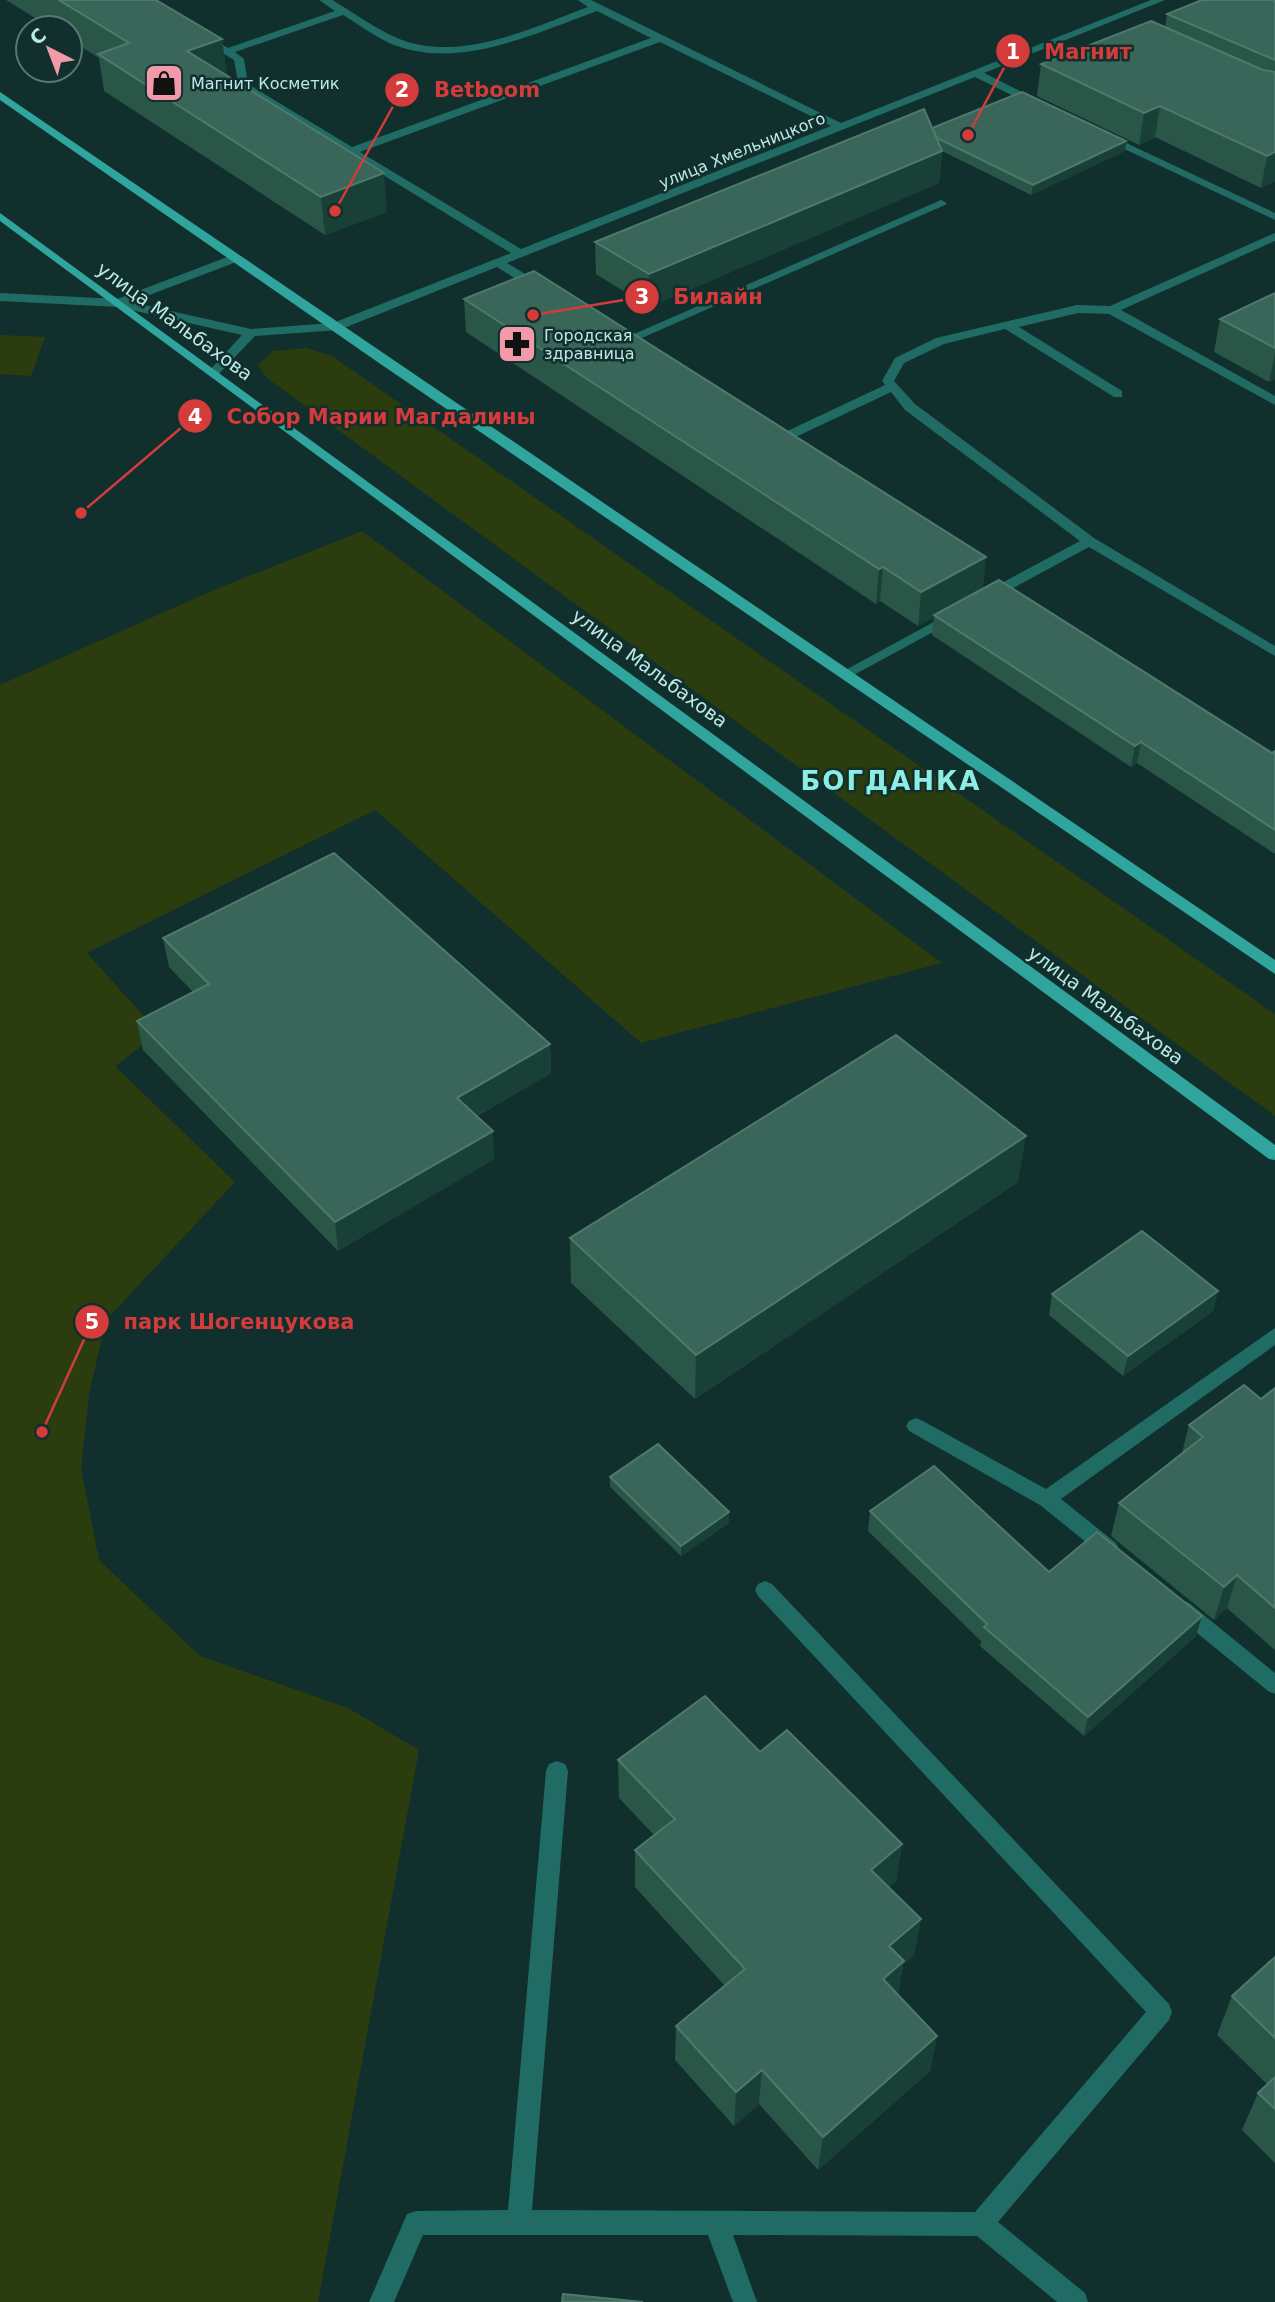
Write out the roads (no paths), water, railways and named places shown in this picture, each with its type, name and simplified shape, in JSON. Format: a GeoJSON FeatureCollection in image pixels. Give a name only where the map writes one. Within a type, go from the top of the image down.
{"type":"FeatureCollection","features":[{"type":"Feature","properties":{"kind":"main road"},"geometry":{"type":"LineString","coordinates":[[0,94],[335,327],[1275,968]]}},
{"type":"Feature","properties":{"kind":"main road","name":"улица Мальбахова"},"geometry":{"type":"LineString","coordinates":[[0,216],[1275,1154]]}},
{"type":"Feature","properties":{"kind":"street"},"geometry":{"type":"LineString","coordinates":[[324,0],[397,43],[427,50],[456,51],[505,40],[597,6]]}},
{"type":"Feature","properties":{"kind":"street"},"geometry":{"type":"LineString","coordinates":[[583,0],[841,127]]}},
{"type":"Feature","properties":{"kind":"street","name":"улица Хмельницкого"},"geometry":{"type":"LineString","coordinates":[[118,303],[251,333],[335,327],[1160,0]]}},
{"type":"Feature","properties":{"kind":"street"},"geometry":{"type":"LineString","coordinates":[[226,52],[344,11]]}},
{"type":"Feature","properties":{"kind":"street"},"geometry":{"type":"LineString","coordinates":[[1100,24],[1112,30]]}},
{"type":"Feature","properties":{"kind":"street"},"geometry":{"type":"LineString","coordinates":[[193,32],[239,59],[243,85],[520,254]]}},
{"type":"Feature","properties":{"kind":"street"},"geometry":{"type":"LineString","coordinates":[[351,151],[660,38]]}},
{"type":"Feature","properties":{"kind":"street"},"geometry":{"type":"LineString","coordinates":[[977,74],[1051,110]]}},
{"type":"Feature","properties":{"kind":"street"},"geometry":{"type":"LineString","coordinates":[[1088,128],[1275,218]]}},
{"type":"Feature","properties":{"kind":"street"},"geometry":{"type":"LineString","coordinates":[[624,341],[942,203]]}},
{"type":"Feature","properties":{"kind":"street"},"geometry":{"type":"LineString","coordinates":[[1275,237],[1112,310],[1077,309],[1035,321],[983,328],[940,341],[899,361],[888,381],[910,407],[1089,541],[1275,652]]}},
{"type":"Feature","properties":{"kind":"street"},"geometry":{"type":"LineString","coordinates":[[0,297],[118,303],[235,258]]}},
{"type":"Feature","properties":{"kind":"street"},"geometry":{"type":"LineString","coordinates":[[499,263],[556,298]]}},
{"type":"Feature","properties":{"kind":"street"},"geometry":{"type":"LineString","coordinates":[[1112,310],[1275,401]]}},
{"type":"Feature","properties":{"kind":"street"},"geometry":{"type":"LineString","coordinates":[[1007,325],[1118,394]]}},
{"type":"Feature","properties":{"kind":"street"},"geometry":{"type":"LineString","coordinates":[[214,372],[251,333]]}},
{"type":"Feature","properties":{"kind":"street"},"geometry":{"type":"LineString","coordinates":[[758,425],[780,439],[892,387]]}},
{"type":"Feature","properties":{"kind":"street"},"geometry":{"type":"LineString","coordinates":[[845,674],[1089,541]]}},
{"type":"Feature","properties":{"kind":"street"},"geometry":{"type":"LineString","coordinates":[[1047,1499],[1275,1335]]}},
{"type":"Feature","properties":{"kind":"street"},"geometry":{"type":"LineString","coordinates":[[916,1426],[1047,1499],[1119,1558]]}},
{"type":"Feature","properties":{"kind":"street"},"geometry":{"type":"LineString","coordinates":[[765,1590],[1161,2012],[981,2224]]}},
{"type":"Feature","properties":{"kind":"street"},"geometry":{"type":"LineString","coordinates":[[1171,1600],[1275,1685]]}},
{"type":"Feature","properties":{"kind":"street"},"geometry":{"type":"LineString","coordinates":[[519,2222],[557,1771]]}},
{"type":"Feature","properties":{"kind":"street"},"geometry":{"type":"LineString","coordinates":[[381,2302],[416,2223],[519,2222],[981,2224],[1076,2302]]}},
{"type":"Feature","properties":{"kind":"street"},"geometry":{"type":"LineString","coordinates":[[716,2223],[745,2302]]}},
{"type":"Feature","properties":{"kind":"place","name":"Магнит Косметик"},"geometry":{"type":"Point","coordinates":[164,83]}},
{"type":"Feature","properties":{"kind":"place","name":"Магнит"},"geometry":{"type":"Point","coordinates":[968,135]}},
{"type":"Feature","properties":{"kind":"place","name":"Betboom"},"geometry":{"type":"Point","coordinates":[335,211]}},
{"type":"Feature","properties":{"kind":"place","name":"Билайн"},"geometry":{"type":"Point","coordinates":[533,315]}},
{"type":"Feature","properties":{"kind":"place","name":"Городская здравница"},"geometry":{"type":"Point","coordinates":[517,344]}},
{"type":"Feature","properties":{"kind":"place","name":"Собор Марии Магдалины"},"geometry":{"type":"Point","coordinates":[81,513]}},
{"type":"Feature","properties":{"kind":"place","name":"парк Шогенцукова"},"geometry":{"type":"Point","coordinates":[42,1432]}},
{"type":"Feature","properties":{"kind":"district","name":"БОГДАНКА"},"geometry":{"type":"Point","coordinates":[891,781]}}]}
